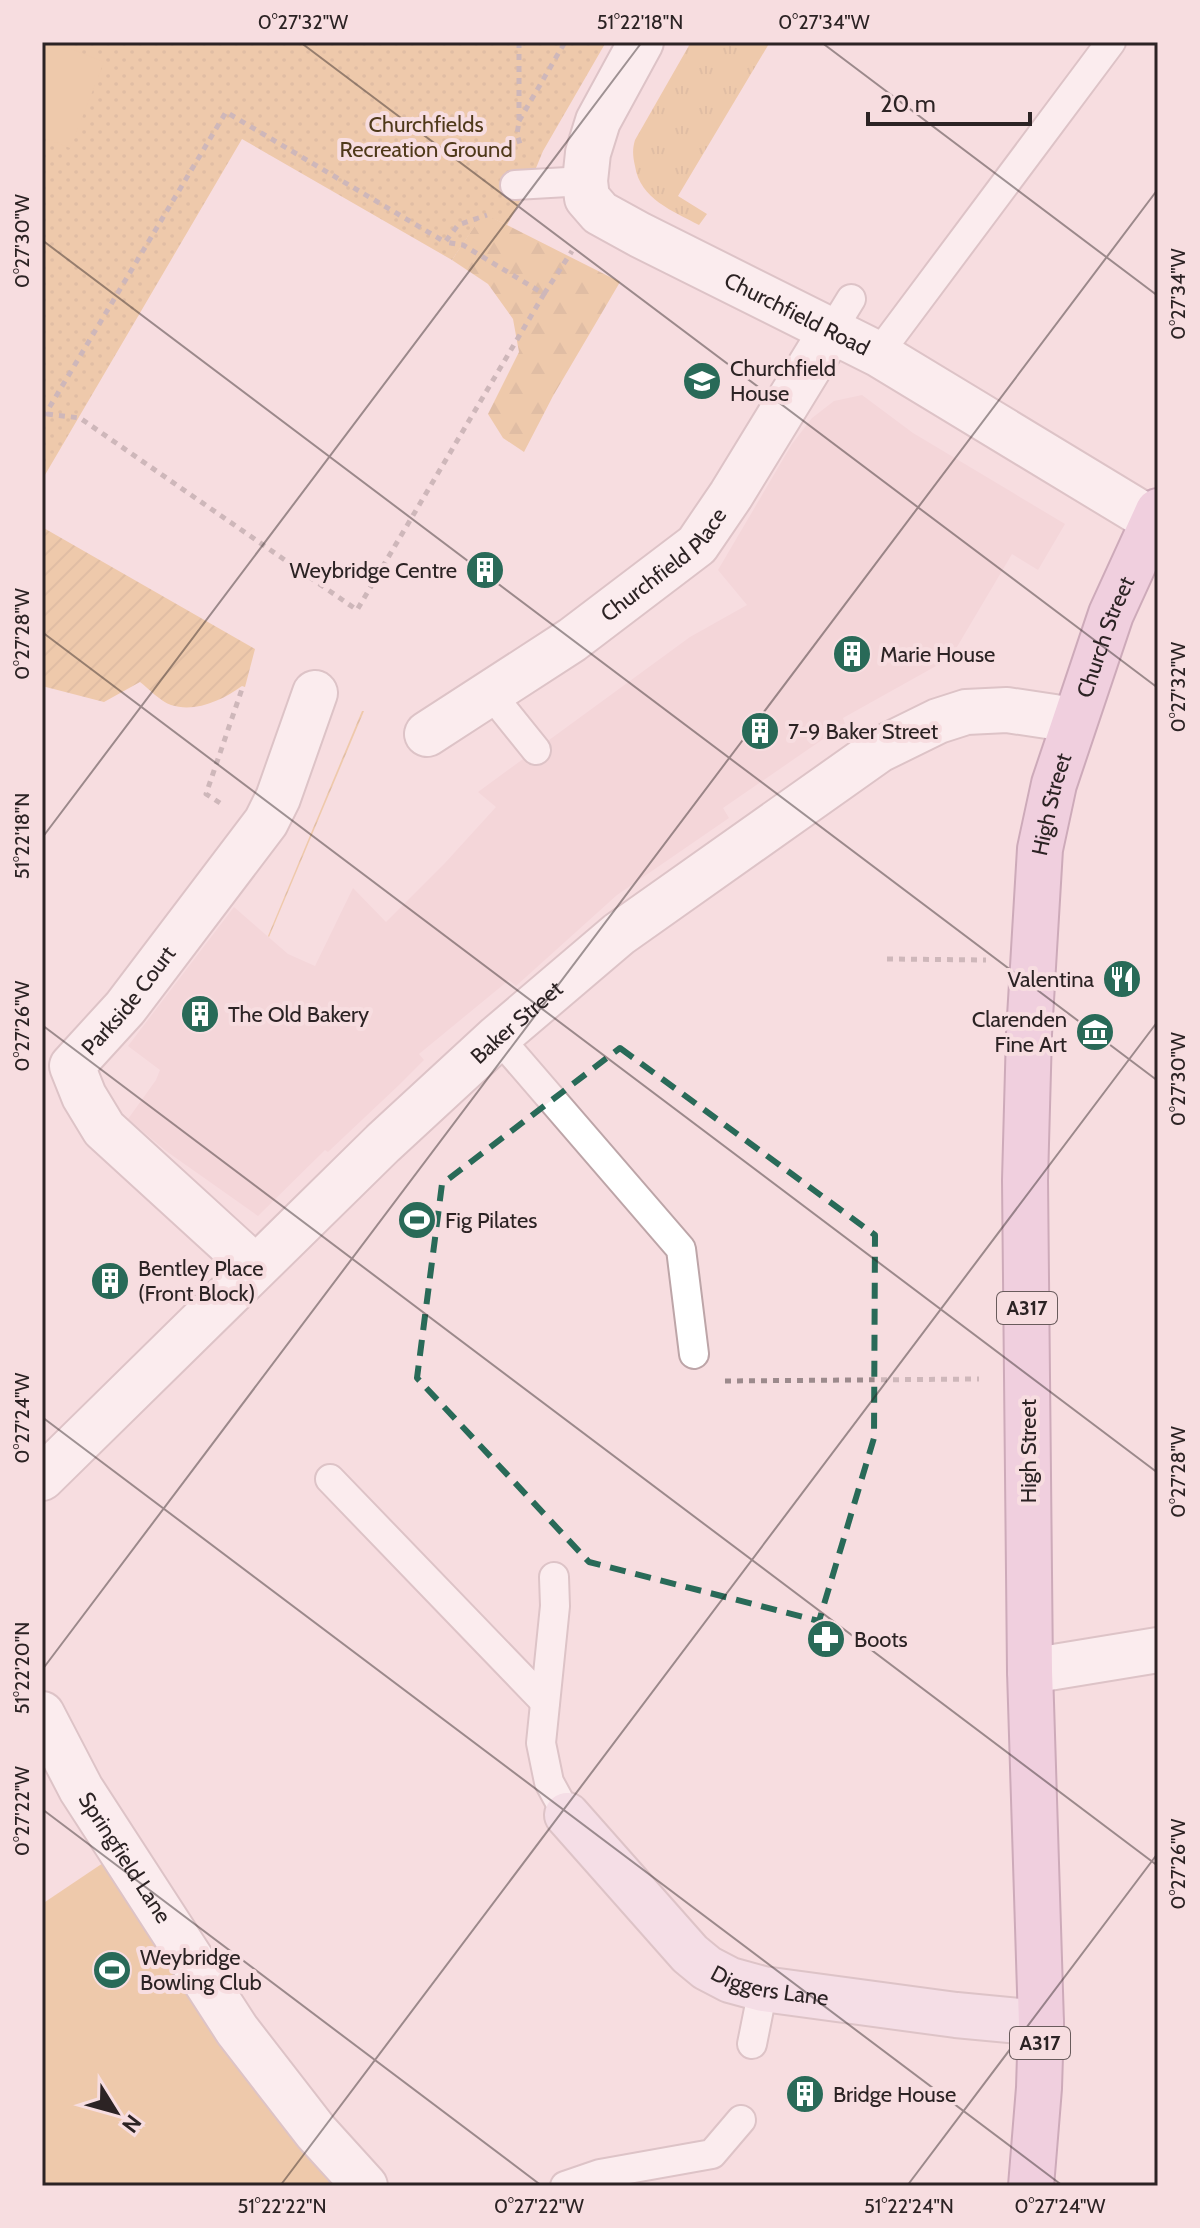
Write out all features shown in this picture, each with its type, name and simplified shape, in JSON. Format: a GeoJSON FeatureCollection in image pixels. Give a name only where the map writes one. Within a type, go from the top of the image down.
{"type":"FeatureCollection","features":[{"type":"Feature","properties":{"kind":"main road","name":"Church Street"},"geometry":{"type":"LineString","coordinates":[[1074,720],[1111,614],[1155,516]]}},
{"type":"Feature","properties":{"kind":"main road","name":"High Street"},"geometry":{"type":"LineString","coordinates":[[1031,2186],[1041,2023],[1030,1671],[1025,1180],[1040,849],[1054,784],[1074,720]]}},
{"type":"Feature","properties":{"kind":"street"},"geometry":{"type":"LineString","coordinates":[[585,181],[588,153],[598,121],[641,42]]}},
{"type":"Feature","properties":{"kind":"street","name":"Churchfield Road"},"geometry":{"type":"LineString","coordinates":[[585,181],[587,198],[600,213],[640,235],[842,315],[878,354],[1155,516]]}},
{"type":"Feature","properties":{"kind":"street","name":"Churchfield Place"},"geometry":{"type":"LineString","coordinates":[[427,734],[572,640],[697,545],[842,315]]}},
{"type":"Feature","properties":{"kind":"street","name":"Parkside Court"},"geometry":{"type":"LineString","coordinates":[[255,1267],[104,1129],[84,1096],[72,1066],[125,1008],[259,831],[278,798],[315,693]]}},
{"type":"Feature","properties":{"kind":"street","name":"Baker Street"},"geometry":{"type":"LineString","coordinates":[[42,1478],[383,1143],[498,1037],[619,934],[879,750],[938,721],[966,712],[1007,710],[1074,720]]}},
{"type":"Feature","properties":{"kind":"street"},"geometry":{"type":"LineString","coordinates":[[1030,1671],[1158,1650]]}},
{"type":"Feature","properties":{"kind":"street","name":"Springfield Lane"},"geometry":{"type":"LineString","coordinates":[[42,1714],[81,1789],[237,2030],[316,2132],[365,2186]]}},
{"type":"Feature","properties":{"kind":"street","name":"Diggers Lane"},"geometry":{"type":"LineString","coordinates":[[567,1815],[690,1954],[707,1968],[730,1980],[763,1989],[1041,2023]]}},
{"type":"Feature","properties":{"kind":"lane"},"geometry":{"type":"LineString","coordinates":[[878,354],[1111,42]]}},
{"type":"Feature","properties":{"kind":"lane"},"geometry":{"type":"LineString","coordinates":[[515,185],[585,181]]}},
{"type":"Feature","properties":{"kind":"lane"},"geometry":{"type":"LineString","coordinates":[[490,693],[536,750]]}},
{"type":"Feature","properties":{"kind":"lane"},"geometry":{"type":"LineString","coordinates":[[498,1037],[681,1249],[694,1354]]}},
{"type":"Feature","properties":{"kind":"lane"},"geometry":{"type":"LineString","coordinates":[[330,1479],[545,1702]]}},
{"type":"Feature","properties":{"kind":"lane"},"geometry":{"type":"LineString","coordinates":[[554,1577],[555,1606],[541,1743],[549,1782],[567,1815]]}},
{"type":"Feature","properties":{"kind":"lane"},"geometry":{"type":"LineString","coordinates":[[752,2044],[763,1989]]}},
{"type":"Feature","properties":{"kind":"lane"},"geometry":{"type":"LineString","coordinates":[[565,2186],[600,2174],[712,2154],[741,2120]]}},
{"type":"Feature","properties":{"kind":"path"},"geometry":{"type":"LineString","coordinates":[[445,242],[458,225],[500,208],[530,157],[517,134],[519,42]]}},
{"type":"Feature","properties":{"kind":"path"},"geometry":{"type":"LineString","coordinates":[[519,122],[565,42]]}},
{"type":"Feature","properties":{"kind":"path"},"geometry":{"type":"LineString","coordinates":[[226,112],[445,242],[463,245],[544,294],[357,610],[80,418],[44,415],[226,112]]}},
{"type":"Feature","properties":{"kind":"path"},"geometry":{"type":"LineString","coordinates":[[243,686],[206,794],[259,831]]}},
{"type":"Feature","properties":{"kind":"path"},"geometry":{"type":"LineString","coordinates":[[887,959],[1033,963]]}},
{"type":"Feature","properties":{"kind":"path"},"geometry":{"type":"LineString","coordinates":[[694,1354],[723,1381],[938,1379]]}},
{"type":"Feature","properties":{"kind":"highlighted area"},"geometry":{"type":"Polygon","coordinates":[[[620,1048],[875,1235],[874,1438],[819,1621],[589,1562],[417,1378],[442,1184],[620,1048]]]}},
{"type":"Feature","properties":{"kind":"shaded area"},"geometry":{"type":"Polygon","coordinates":[[[862,395],[913,433],[1065,524],[1038,570],[1012,554],[948,662],[843,718],[845,724],[723,808],[729,818],[617,895],[516,986],[509,980],[419,1054],[424,1060],[258,1216],[166,1151],[128,1119],[160,1070],[128,1046],[234,907],[288,954],[315,966],[353,888],[386,922],[496,807],[478,792],[690,637],[747,605],[718,570],[792,444],[812,418],[834,401],[862,395]]]}},
{"type":"Feature","properties":{"kind":"green space","name":"Churchfields Recreation Ground"},"geometry":{"type":"Polygon","coordinates":[[[42,42],[606,42],[543,151],[507,225],[483,214],[452,260],[242,139],[42,480],[42,42]]]}},
{"type":"Feature","properties":{"kind":"green space"},"geometry":{"type":"Polygon","coordinates":[[[42,42],[54,42],[104,62],[70,148],[42,137],[42,42]]]}},
{"type":"Feature","properties":{"kind":"green space"},"geometry":{"type":"Polygon","coordinates":[[[691,42],[770,42],[678,196],[707,214],[699,225],[659,203],[643,187],[633,153],[635,140],[691,42]]]}},
{"type":"Feature","properties":{"kind":"green space"},"geometry":{"type":"Polygon","coordinates":[[[483,213],[620,282],[524,452],[503,438],[488,414],[519,352],[513,319],[488,284],[452,260],[483,213]]]}},
{"type":"Feature","properties":{"kind":"green space"},"geometry":{"type":"Polygon","coordinates":[[[42,527],[255,649],[245,687],[208,704],[180,707],[159,698],[140,682],[104,702],[42,686],[42,527]]]}},
{"type":"Feature","properties":{"kind":"green space"},"geometry":{"type":"Polygon","coordinates":[[[364,711],[269,937],[268,936],[364,711]]]}},
{"type":"Feature","properties":{"kind":"green space","name":"Weybridge Bowling Club"},"geometry":{"type":"Polygon","coordinates":[[[106,1861],[342,2186],[42,2186],[42,1904],[106,1861]]]}},
{"type":"Feature","properties":{"kind":"place","name":"Churchfield House"},"geometry":{"type":"Point","coordinates":[702,381]}},
{"type":"Feature","properties":{"kind":"place","name":"Weybridge Centre"},"geometry":{"type":"Point","coordinates":[485,570]}},
{"type":"Feature","properties":{"kind":"place","name":"Marie House"},"geometry":{"type":"Point","coordinates":[852,654]}},
{"type":"Feature","properties":{"kind":"place","name":"7-9 Baker Street"},"geometry":{"type":"Point","coordinates":[760,731]}},
{"type":"Feature","properties":{"kind":"place","name":"Valentina"},"geometry":{"type":"Point","coordinates":[1122,979]}},
{"type":"Feature","properties":{"kind":"place","name":"The Old Bakery"},"geometry":{"type":"Point","coordinates":[200,1014]}},
{"type":"Feature","properties":{"kind":"place","name":"Clarenden Fine Art"},"geometry":{"type":"Point","coordinates":[1095,1032]}},
{"type":"Feature","properties":{"kind":"place","name":"Fig Pilates"},"geometry":{"type":"Point","coordinates":[417,1220]}},
{"type":"Feature","properties":{"kind":"place","name":"Bentley Place (Front Block)"},"geometry":{"type":"Point","coordinates":[110,1281]}},
{"type":"Feature","properties":{"kind":"place","name":"Boots"},"geometry":{"type":"Point","coordinates":[826,1639]}},
{"type":"Feature","properties":{"kind":"place","name":"Weybridge Bowling Club"},"geometry":{"type":"Point","coordinates":[112,1970]}},
{"type":"Feature","properties":{"kind":"place","name":"Bridge House"},"geometry":{"type":"Point","coordinates":[805,2094]}}]}
